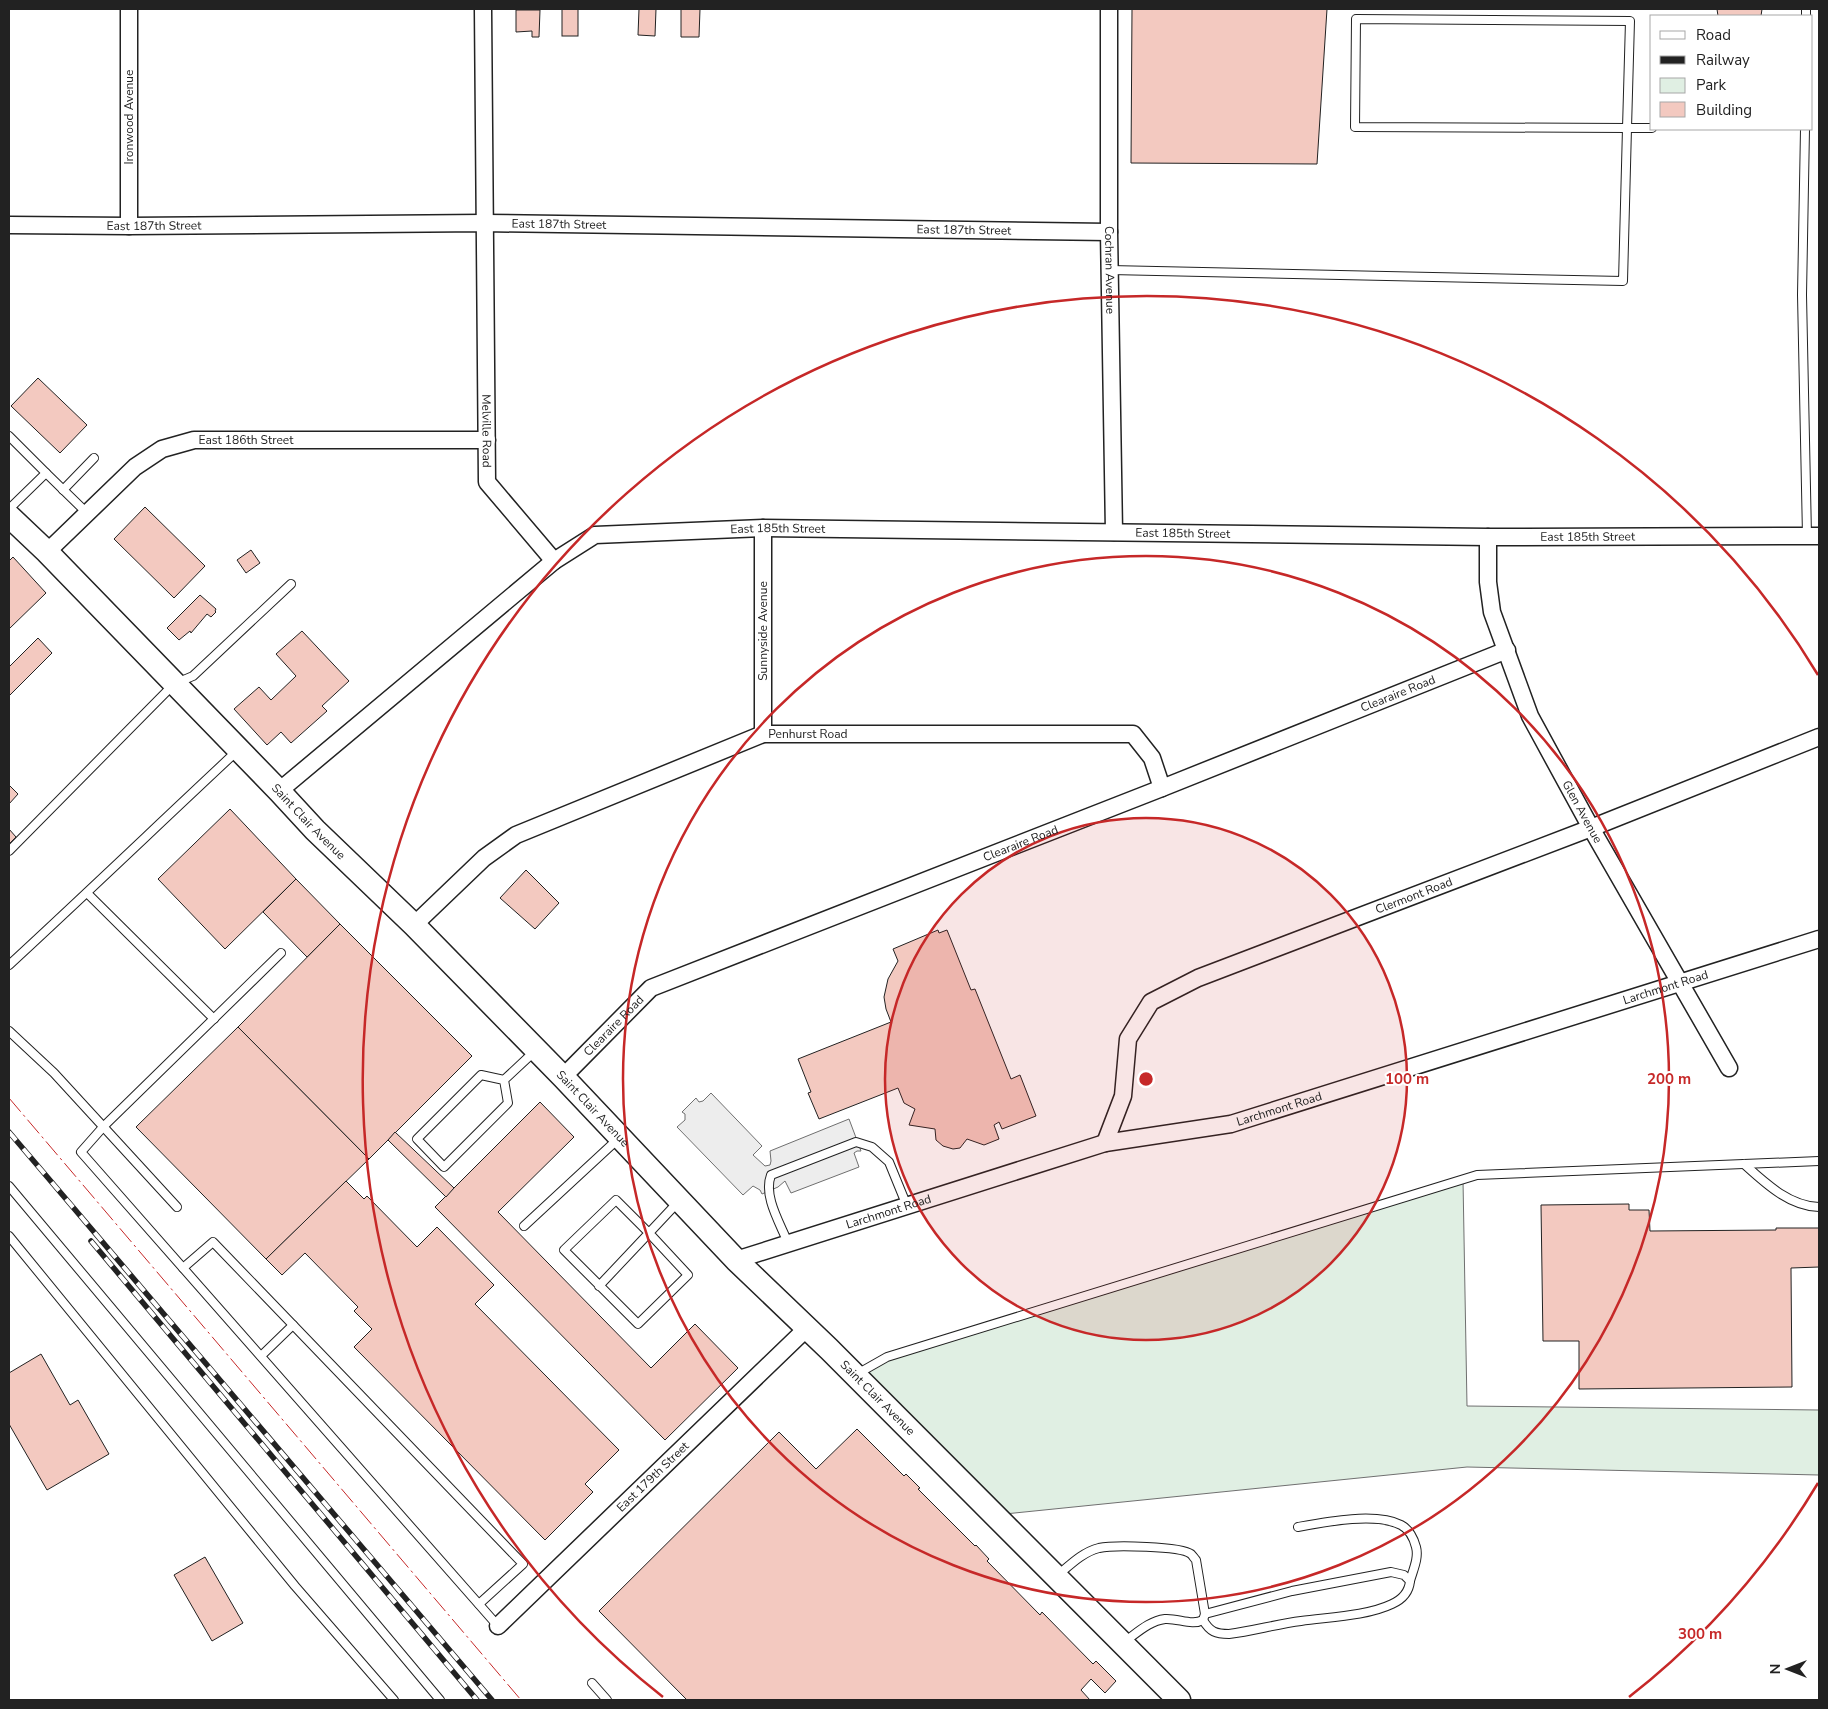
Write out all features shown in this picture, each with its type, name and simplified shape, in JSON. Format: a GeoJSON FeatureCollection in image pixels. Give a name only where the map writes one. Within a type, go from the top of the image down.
{"type":"FeatureCollection","features":[{"type":"Feature","properties":{"kind":"street","name":"Ironwood Avenue"},"geometry":{"type":"LineString","coordinates":[[129,226],[130,9]]}},
{"type":"Feature","properties":{"kind":"street","name":"Melville Road"},"geometry":{"type":"LineString","coordinates":[[483,9],[487,482],[554,561]]}},
{"type":"Feature","properties":{"kind":"street","name":"Cochran Avenue"},"geometry":{"type":"LineString","coordinates":[[1109,9],[1109,232],[1114,532]]}},
{"type":"Feature","properties":{"kind":"street","name":"East 187th Street"},"geometry":{"type":"LineString","coordinates":[[9,225],[129,226],[484,223],[1109,232]]}},
{"type":"Feature","properties":{"kind":"street","name":"East 186th Street"},"geometry":{"type":"LineString","coordinates":[[47,552],[135,467],[162,449],[194,440],[487,440]]}},
{"type":"Feature","properties":{"kind":"street","name":"Saint Clair Avenue"},"geometry":{"type":"LineString","coordinates":[[9,516],[47,552],[279,790],[315,830],[414,925],[736,1260],[808,1328],[1176,1699]]}},
{"type":"Feature","properties":{"kind":"street","name":"East 185th Street"},"geometry":{"type":"LineString","coordinates":[[554,561],[595,535],[763,528],[1488,537],[1813,536]]}},
{"type":"Feature","properties":{"kind":"street","name":"Sunnyside Avenue"},"geometry":{"type":"LineString","coordinates":[[763,528],[763,734]]}},
{"type":"Feature","properties":{"kind":"street","name":"Glen Avenue"},"geometry":{"type":"LineString","coordinates":[[1488,537],[1488,582],[1492,612],[1530,716],[1591,828],[1729,1068]]}},
{"type":"Feature","properties":{"kind":"street"},"geometry":{"type":"LineString","coordinates":[[279,790],[554,561]]}},
{"type":"Feature","properties":{"kind":"street","name":"Clearaire Road"},"geometry":{"type":"LineString","coordinates":[[562,1077],[651,988],[1162,788],[1507,650]]}},
{"type":"Feature","properties":{"kind":"street","name":"Penhurst Road"},"geometry":{"type":"LineString","coordinates":[[414,925],[484,858],[516,834],[763,734],[1133,734],[1152,758],[1162,788]]}},
{"type":"Feature","properties":{"kind":"street","name":"Clermont Road"},"geometry":{"type":"LineString","coordinates":[[1105,1143],[1123,1096],[1128,1039],[1151,1002],[1198,978],[1591,828],[1819,737]]}},
{"type":"Feature","properties":{"kind":"street","name":"Larchmont Road"},"geometry":{"type":"LineString","coordinates":[[736,1260],[1105,1143],[1231,1124],[1819,939]]}},
{"type":"Feature","properties":{"kind":"street","name":"East 179th Street"},"geometry":{"type":"LineString","coordinates":[[498,1626],[808,1328]]}},
{"type":"Feature","properties":{"kind":"lane"},"geometry":{"type":"LineString","coordinates":[[1110,270],[1623,280],[1627,128],[1630,21],[1356,19],[1354,127],[1627,128],[1650,128]]}},
{"type":"Feature","properties":{"kind":"lane"},"geometry":{"type":"LineString","coordinates":[[1805,130],[1802,295],[1813,536]]}},
{"type":"Feature","properties":{"kind":"lane"},"geometry":{"type":"LineString","coordinates":[[9,436],[86,513]]}},
{"type":"Feature","properties":{"kind":"lane"},"geometry":{"type":"LineString","coordinates":[[63,490],[94,458]]}},
{"type":"Feature","properties":{"kind":"lane"},"geometry":{"type":"LineString","coordinates":[[9,509],[46,473]]}},
{"type":"Feature","properties":{"kind":"lane"},"geometry":{"type":"LineString","coordinates":[[9,851],[174,684],[193,676],[291,584]]}},
{"type":"Feature","properties":{"kind":"lane"},"geometry":{"type":"LineString","coordinates":[[9,965],[239,750]]}},
{"type":"Feature","properties":{"kind":"lane"},"geometry":{"type":"LineString","coordinates":[[87,892],[214,1019]]}},
{"type":"Feature","properties":{"kind":"lane"},"geometry":{"type":"LineString","coordinates":[[281,953],[104,1126],[81,1152],[498,1626]]}},
{"type":"Feature","properties":{"kind":"lane"},"geometry":{"type":"LineString","coordinates":[[9,1031],[54,1073],[176,1207]]}},
{"type":"Feature","properties":{"kind":"lane"},"geometry":{"type":"LineString","coordinates":[[504,1080],[536,1050]]}},
{"type":"Feature","properties":{"kind":"lane"},"geometry":{"type":"LineString","coordinates":[[481,1075],[504,1080],[508,1103],[444,1167],[417,1139],[481,1075]]}},
{"type":"Feature","properties":{"kind":"lane"},"geometry":{"type":"LineString","coordinates":[[524,1226],[620,1138]]}},
{"type":"Feature","properties":{"kind":"lane"},"geometry":{"type":"LineString","coordinates":[[788,1243],[772,1204],[768,1184],[772,1175],[856,1142],[872,1147],[889,1162],[907,1206]]}},
{"type":"Feature","properties":{"kind":"lane"},"geometry":{"type":"LineString","coordinates":[[855,1375],[887,1357],[1477,1175],[1819,1161]]}},
{"type":"Feature","properties":{"kind":"lane"},"geometry":{"type":"LineString","coordinates":[[1744,1164],[1764,1182],[1787,1198],[1813,1207],[1819,1207]]}},
{"type":"Feature","properties":{"kind":"lane"},"geometry":{"type":"LineString","coordinates":[[9,1186],[440,1700]]}},
{"type":"Feature","properties":{"kind":"lane"},"geometry":{"type":"LineString","coordinates":[[616,1200],[649,1233],[688,1275],[638,1324],[564,1250],[616,1200]]}},
{"type":"Feature","properties":{"kind":"lane"},"geometry":{"type":"LineString","coordinates":[[599,1286],[679,1200]]}},
{"type":"Feature","properties":{"kind":"lane"},"geometry":{"type":"LineString","coordinates":[[9,1236],[295,1586],[394,1700]]}},
{"type":"Feature","properties":{"kind":"lane"},"geometry":{"type":"LineString","coordinates":[[183,1268],[213,1242],[523,1564],[479,1604]]}},
{"type":"Feature","properties":{"kind":"lane"},"geometry":{"type":"LineString","coordinates":[[261,1356],[293,1324]]}},
{"type":"Feature","properties":{"kind":"lane"},"geometry":{"type":"LineString","coordinates":[[1056,1576],[1082,1555],[1099,1548],[1118,1545],[1179,1550],[1191,1554],[1196,1560],[1204,1617],[1208,1629],[1218,1634],[1229,1634],[1382,1608],[1403,1597],[1409,1590],[1416,1560],[1416,1547],[1409,1531],[1401,1524],[1368,1519],[1336,1520],[1298,1527]]}},
{"type":"Feature","properties":{"kind":"lane"},"geometry":{"type":"LineString","coordinates":[[1122,1644],[1149,1624],[1163,1619],[1198,1622],[1204,1617],[1292,1591],[1391,1572],[1404,1574],[1410,1581]]}},
{"type":"Feature","properties":{"kind":"lane"},"geometry":{"type":"LineString","coordinates":[[592,1683],[607,1700]]}},
{"type":"Feature","properties":{"kind":"green space"},"geometry":{"type":"Polygon","coordinates":[[[1463,1180],[1467,1406],[1819,1410],[1819,1475],[1467,1467],[995,1515],[855,1375],[887,1357],[1463,1180]]]}},
{"type":"Feature","properties":{"kind":"shaded area"},"geometry":{"type":"Polygon","coordinates":[[[711,1093],[762,1146],[753,1155],[765,1166],[770,1165],[770,1151],[849,1119],[861,1151],[854,1153],[859,1167],[791,1193],[785,1181],[778,1187],[762,1194],[760,1190],[753,1186],[743,1195],[677,1127],[685,1120],[685,1114],[682,1112],[696,1098],[699,1102],[703,1101],[711,1093]]]}},
{"type":"Feature","properties":{"kind":"building"},"geometry":{"type":"Polygon","coordinates":[[[562,9],[578,9],[578,36],[562,36],[562,9]]]}},
{"type":"Feature","properties":{"kind":"building"},"geometry":{"type":"Polygon","coordinates":[[[639,9],[656,9],[655,36],[638,35],[639,9]]]}},
{"type":"Feature","properties":{"kind":"building"},"geometry":{"type":"Polygon","coordinates":[[[681,9],[700,9],[699,37],[681,37],[681,9]]]}},
{"type":"Feature","properties":{"kind":"building"},"geometry":{"type":"Polygon","coordinates":[[[1132,9],[1327,9],[1317,164],[1131,163],[1132,9]]]}},
{"type":"Feature","properties":{"kind":"building"},"geometry":{"type":"Polygon","coordinates":[[[1717,9],[1762,9],[1761,15],[1718,15],[1717,9]]]}},
{"type":"Feature","properties":{"kind":"building"},"geometry":{"type":"Polygon","coordinates":[[[516,10],[540,10],[539,37],[532,37],[532,31],[516,32],[516,10]]]}},
{"type":"Feature","properties":{"kind":"building"},"geometry":{"type":"Polygon","coordinates":[[[38,378],[87,425],[60,453],[11,406],[38,378]]]}},
{"type":"Feature","properties":{"kind":"building"},"geometry":{"type":"Polygon","coordinates":[[[145,507],[205,566],[174,598],[114,539],[145,507]]]}},
{"type":"Feature","properties":{"kind":"building"},"geometry":{"type":"Polygon","coordinates":[[[251,550],[260,563],[246,573],[237,560],[251,550]]]}},
{"type":"Feature","properties":{"kind":"building"},"geometry":{"type":"Polygon","coordinates":[[[13,557],[46,593],[9,629],[9,561],[13,557]]]}},
{"type":"Feature","properties":{"kind":"building"},"geometry":{"type":"Polygon","coordinates":[[[200,595],[216,609],[216,612],[211,617],[207,614],[191,633],[190,631],[179,640],[167,628],[200,595]]]}},
{"type":"Feature","properties":{"kind":"building"},"geometry":{"type":"Polygon","coordinates":[[[302,631],[349,681],[322,706],[327,711],[291,743],[281,732],[267,745],[234,709],[259,687],[271,700],[296,676],[276,654],[302,631]]]}},
{"type":"Feature","properties":{"kind":"building"},"geometry":{"type":"Polygon","coordinates":[[[38,638],[52,653],[9,696],[9,667],[38,638]]]}},
{"type":"Feature","properties":{"kind":"building"},"geometry":{"type":"Polygon","coordinates":[[[9,785],[18,794],[9,804],[9,785]]]}},
{"type":"Feature","properties":{"kind":"building"},"geometry":{"type":"Polygon","coordinates":[[[230,809],[296,879],[225,949],[158,879],[230,809]]]}},
{"type":"Feature","properties":{"kind":"building"},"geometry":{"type":"Polygon","coordinates":[[[9,829],[16,837],[9,844],[9,829]]]}},
{"type":"Feature","properties":{"kind":"building"},"geometry":{"type":"Polygon","coordinates":[[[526,870],[559,903],[535,929],[500,898],[526,870]]]}},
{"type":"Feature","properties":{"kind":"building"},"geometry":{"type":"Polygon","coordinates":[[[296,879],[340,924],[307,957],[263,912],[296,879]]]}},
{"type":"Feature","properties":{"kind":"building"},"geometry":{"type":"Polygon","coordinates":[[[340,924],[472,1056],[369,1159],[238,1027],[340,924]]]}},
{"type":"Feature","properties":{"kind":"building"},"geometry":{"type":"Polygon","coordinates":[[[938,930],[939,933],[947,930],[971,990],[975,989],[1011,1079],[1020,1075],[1036,1116],[1002,1129],[999,1122],[994,1125],[999,1139],[984,1145],[967,1139],[960,1148],[953,1149],[943,1146],[936,1140],[935,1129],[909,1125],[915,1109],[904,1103],[898,1088],[819,1119],[808,1093],[811,1092],[798,1059],[891,1022],[884,997],[888,979],[898,961],[893,949],[938,930]]]}},
{"type":"Feature","properties":{"kind":"building"},"geometry":{"type":"Polygon","coordinates":[[[238,1027],[369,1159],[266,1259],[136,1127],[238,1027]]]}},
{"type":"Feature","properties":{"kind":"building"},"geometry":{"type":"Polygon","coordinates":[[[540,1102],[574,1137],[498,1212],[651,1368],[695,1324],[738,1368],[665,1440],[435,1207],[540,1102]]]}},
{"type":"Feature","properties":{"kind":"building"},"geometry":{"type":"Polygon","coordinates":[[[395,1132],[454,1188],[446,1197],[388,1140],[395,1132]]]}},
{"type":"Feature","properties":{"kind":"building"},"geometry":{"type":"Polygon","coordinates":[[[346,1181],[364,1199],[367,1196],[417,1247],[437,1227],[494,1285],[475,1304],[619,1450],[585,1484],[593,1492],[545,1540],[354,1347],[372,1329],[354,1311],[358,1307],[305,1253],[282,1275],[266,1259],[346,1181]]]}},
{"type":"Feature","properties":{"kind":"building"},"geometry":{"type":"Polygon","coordinates":[[[1629,1204],[1629,1210],[1649,1210],[1650,1231],[1819,1228],[1819,1267],[1791,1268],[1792,1387],[1579,1389],[1579,1341],[1543,1341],[1541,1205],[1629,1204]]]}},
{"type":"Feature","properties":{"kind":"building"},"geometry":{"type":"Polygon","coordinates":[[[41,1354],[70,1405],[78,1400],[109,1454],[47,1490],[9,1424],[9,1373],[41,1354]]]}},
{"type":"Feature","properties":{"kind":"building"},"geometry":{"type":"Polygon","coordinates":[[[857,1429],[904,1476],[906,1474],[920,1488],[918,1489],[976,1545],[989,1559],[987,1561],[1040,1615],[1042,1612],[1093,1664],[1096,1661],[1116,1681],[1105,1693],[1091,1679],[1081,1690],[1090,1700],[687,1700],[599,1611],[779,1432],[816,1469],[857,1429]]]}},
{"type":"Feature","properties":{"kind":"building"},"geometry":{"type":"Polygon","coordinates":[[[205,1557],[243,1623],[212,1641],[174,1575],[205,1557]]]}},
{"type":"Feature","properties":{"kind":"railway"},"geometry":{"type":"LineString","coordinates":[[9,1132],[492,1700]]}},
{"type":"Feature","properties":{"kind":"railway"},"geometry":{"type":"LineString","coordinates":[[91,1241],[477,1700]]}},
{"type":"Feature","properties":{"kind":"power"},"geometry":{"type":"LineString","coordinates":[[9,1098],[521,1700]]}}]}
